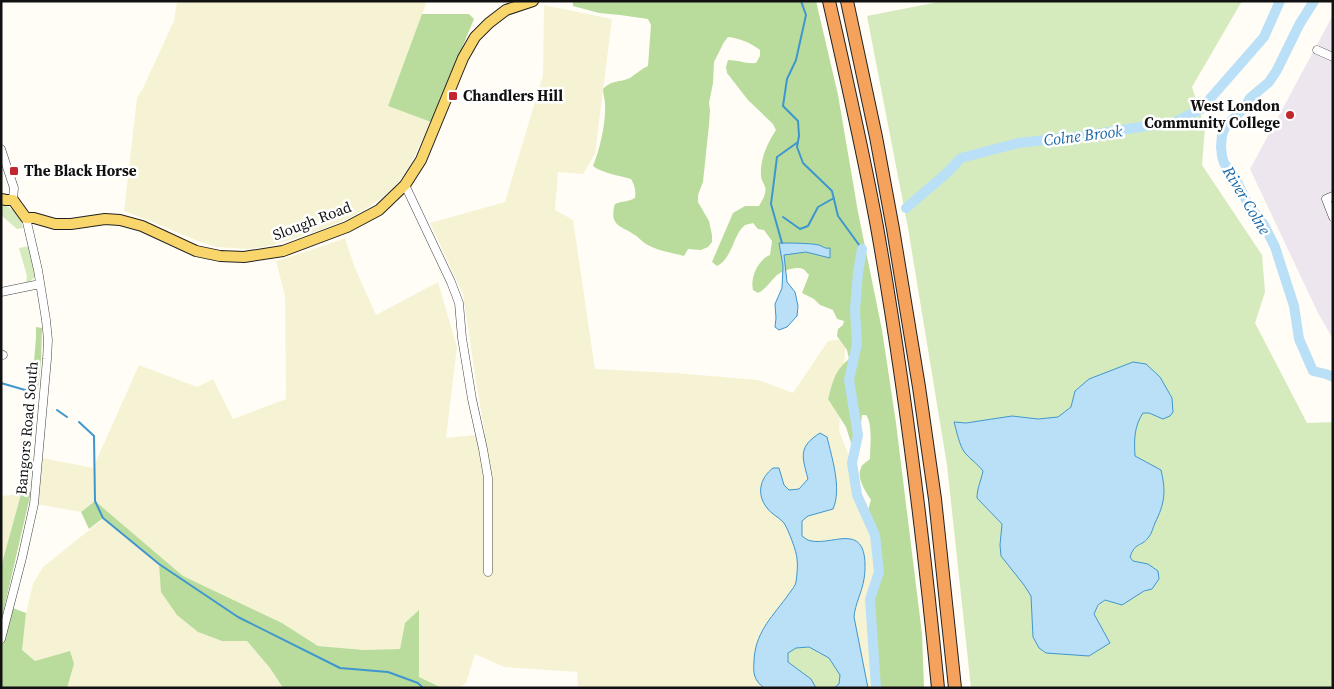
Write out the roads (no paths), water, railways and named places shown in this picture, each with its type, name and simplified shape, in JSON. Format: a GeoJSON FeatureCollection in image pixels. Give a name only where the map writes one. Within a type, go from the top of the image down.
{"type":"FeatureCollection","features":[{"type":"Feature","properties":{"kind":"highway"},"geometry":{"type":"LineString","coordinates":[[829,1],[860,140],[904,392],[919,503],[938,688]]}},
{"type":"Feature","properties":{"kind":"highway"},"geometry":{"type":"LineString","coordinates":[[847,1],[890,210],[919,388],[935,500],[955,688]]}},
{"type":"Feature","properties":{"kind":"main road","name":"Slough Road"},"geometry":{"type":"LineString","coordinates":[[26,218],[34,218],[55,224],[71,224],[105,219],[120,220],[142,226],[196,251],[220,256],[244,257],[283,251],[347,227],[379,210],[406,185],[421,160],[463,58],[474,37],[506,10],[533,1]]}},
{"type":"Feature","properties":{"kind":"main road"},"geometry":{"type":"LineString","coordinates":[[1,199],[13,200],[26,218]]}},
{"type":"Feature","properties":{"kind":"street"},"geometry":{"type":"LineString","coordinates":[[1317,50],[1333,56]]}},
{"type":"Feature","properties":{"kind":"street"},"geometry":{"type":"LineString","coordinates":[[1,149],[14,188],[13,200]]}},
{"type":"Feature","properties":{"kind":"street"},"geometry":{"type":"LineString","coordinates":[[406,185],[459,303],[462,338],[472,399],[488,478],[488,572]]}},
{"type":"Feature","properties":{"kind":"street"},"geometry":{"type":"LineString","coordinates":[[1333,196],[1326,199],[1333,217]]}},
{"type":"Feature","properties":{"kind":"street","name":"Bangors Road South"},"geometry":{"type":"LineString","coordinates":[[1,639],[34,504],[48,340],[38,270],[26,218]]}},
{"type":"Feature","properties":{"kind":"street"},"geometry":{"type":"LineString","coordinates":[[1,292],[40,284]]}},
{"type":"Feature","properties":{"kind":"water"},"geometry":{"type":"Polygon","coordinates":[[[779,243],[810,244],[830,248],[830,258],[806,252],[784,255],[787,282],[795,292],[798,306],[797,316],[787,327],[779,330],[775,327],[775,304],[782,288],[783,266],[779,243]]]}},
{"type":"Feature","properties":{"kind":"water"},"geometry":{"type":"Polygon","coordinates":[[[1133,362],[1146,364],[1160,377],[1172,398],[1173,412],[1170,416],[1163,419],[1149,413],[1143,413],[1136,428],[1135,439],[1135,456],[1161,470],[1164,491],[1163,503],[1150,535],[1134,549],[1130,557],[1133,561],[1148,564],[1158,571],[1159,579],[1152,589],[1144,591],[1122,605],[1105,600],[1098,605],[1094,614],[1110,643],[1089,656],[1046,653],[1039,648],[1033,637],[1031,596],[1001,556],[1002,524],[977,498],[983,471],[963,450],[954,422],[966,423],[1012,416],[1038,419],[1058,417],[1071,407],[1075,391],[1089,379],[1133,362]]]}},
{"type":"Feature","properties":{"kind":"water"},"geometry":{"type":"Polygon","coordinates":[[[820,433],[827,437],[836,483],[836,501],[833,509],[808,516],[802,521],[802,536],[812,541],[853,540],[859,544],[863,551],[864,577],[854,617],[868,688],[834,688],[839,684],[840,675],[829,658],[809,647],[796,648],[788,653],[788,662],[811,679],[816,688],[764,688],[756,679],[754,673],[757,643],[764,627],[796,582],[797,556],[784,523],[769,510],[761,497],[762,481],[773,468],[779,468],[784,485],[789,490],[799,489],[808,479],[803,458],[805,448],[820,433]]]}},
{"type":"Feature","properties":{"kind":"waterway"},"geometry":{"type":"LineString","coordinates":[[801,1],[806,15],[796,60],[787,79],[783,106],[798,121],[799,136],[797,147],[803,163],[832,191],[838,216],[862,249]]}},
{"type":"Feature","properties":{"kind":"waterway","name":"Colne Brook"},"geometry":{"type":"LineString","coordinates":[[906,208],[948,172],[961,158],[1018,143],[1171,124],[1201,109],[1264,37],[1280,1]]}},
{"type":"Feature","properties":{"kind":"waterway","name":"River Colne"},"geometry":{"type":"LineString","coordinates":[[1314,1],[1269,82],[1250,98],[1245,107],[1225,127],[1221,147],[1224,163],[1234,176],[1248,204],[1264,225],[1275,247],[1294,306],[1299,339],[1313,371],[1333,377]]}},
{"type":"Feature","properties":{"kind":"waterway"},"geometry":{"type":"LineString","coordinates":[[782,243],[771,204],[777,157],[798,142]]}},
{"type":"Feature","properties":{"kind":"waterway"},"geometry":{"type":"LineString","coordinates":[[783,217],[800,229],[808,226],[818,207],[834,198]]}},
{"type":"Feature","properties":{"kind":"waterway","name":"Colne Brook"},"geometry":{"type":"LineString","coordinates":[[862,249],[855,310],[857,344],[849,380],[858,435],[852,463],[857,495],[875,535],[879,572],[870,599],[876,688]]}},
{"type":"Feature","properties":{"kind":"waterway"},"geometry":{"type":"LineString","coordinates":[[1,383],[32,392]]}},
{"type":"Feature","properties":{"kind":"waterway"},"geometry":{"type":"LineString","coordinates":[[57,410],[67,417]]}},
{"type":"Feature","properties":{"kind":"waterway"},"geometry":{"type":"LineString","coordinates":[[79,422],[94,436],[95,501],[103,518],[159,564],[238,617],[340,668],[388,672],[418,683],[423,688]]}},
{"type":"Feature","properties":{"kind":"place","name":"Chandlers Hill"},"geometry":{"type":"Point","coordinates":[453,96]}},
{"type":"Feature","properties":{"kind":"place","name":"West London Community College"},"geometry":{"type":"Point","coordinates":[1290,115]}},
{"type":"Feature","properties":{"kind":"place","name":"The Black Horse"},"geometry":{"type":"Point","coordinates":[14,171]}}]}
